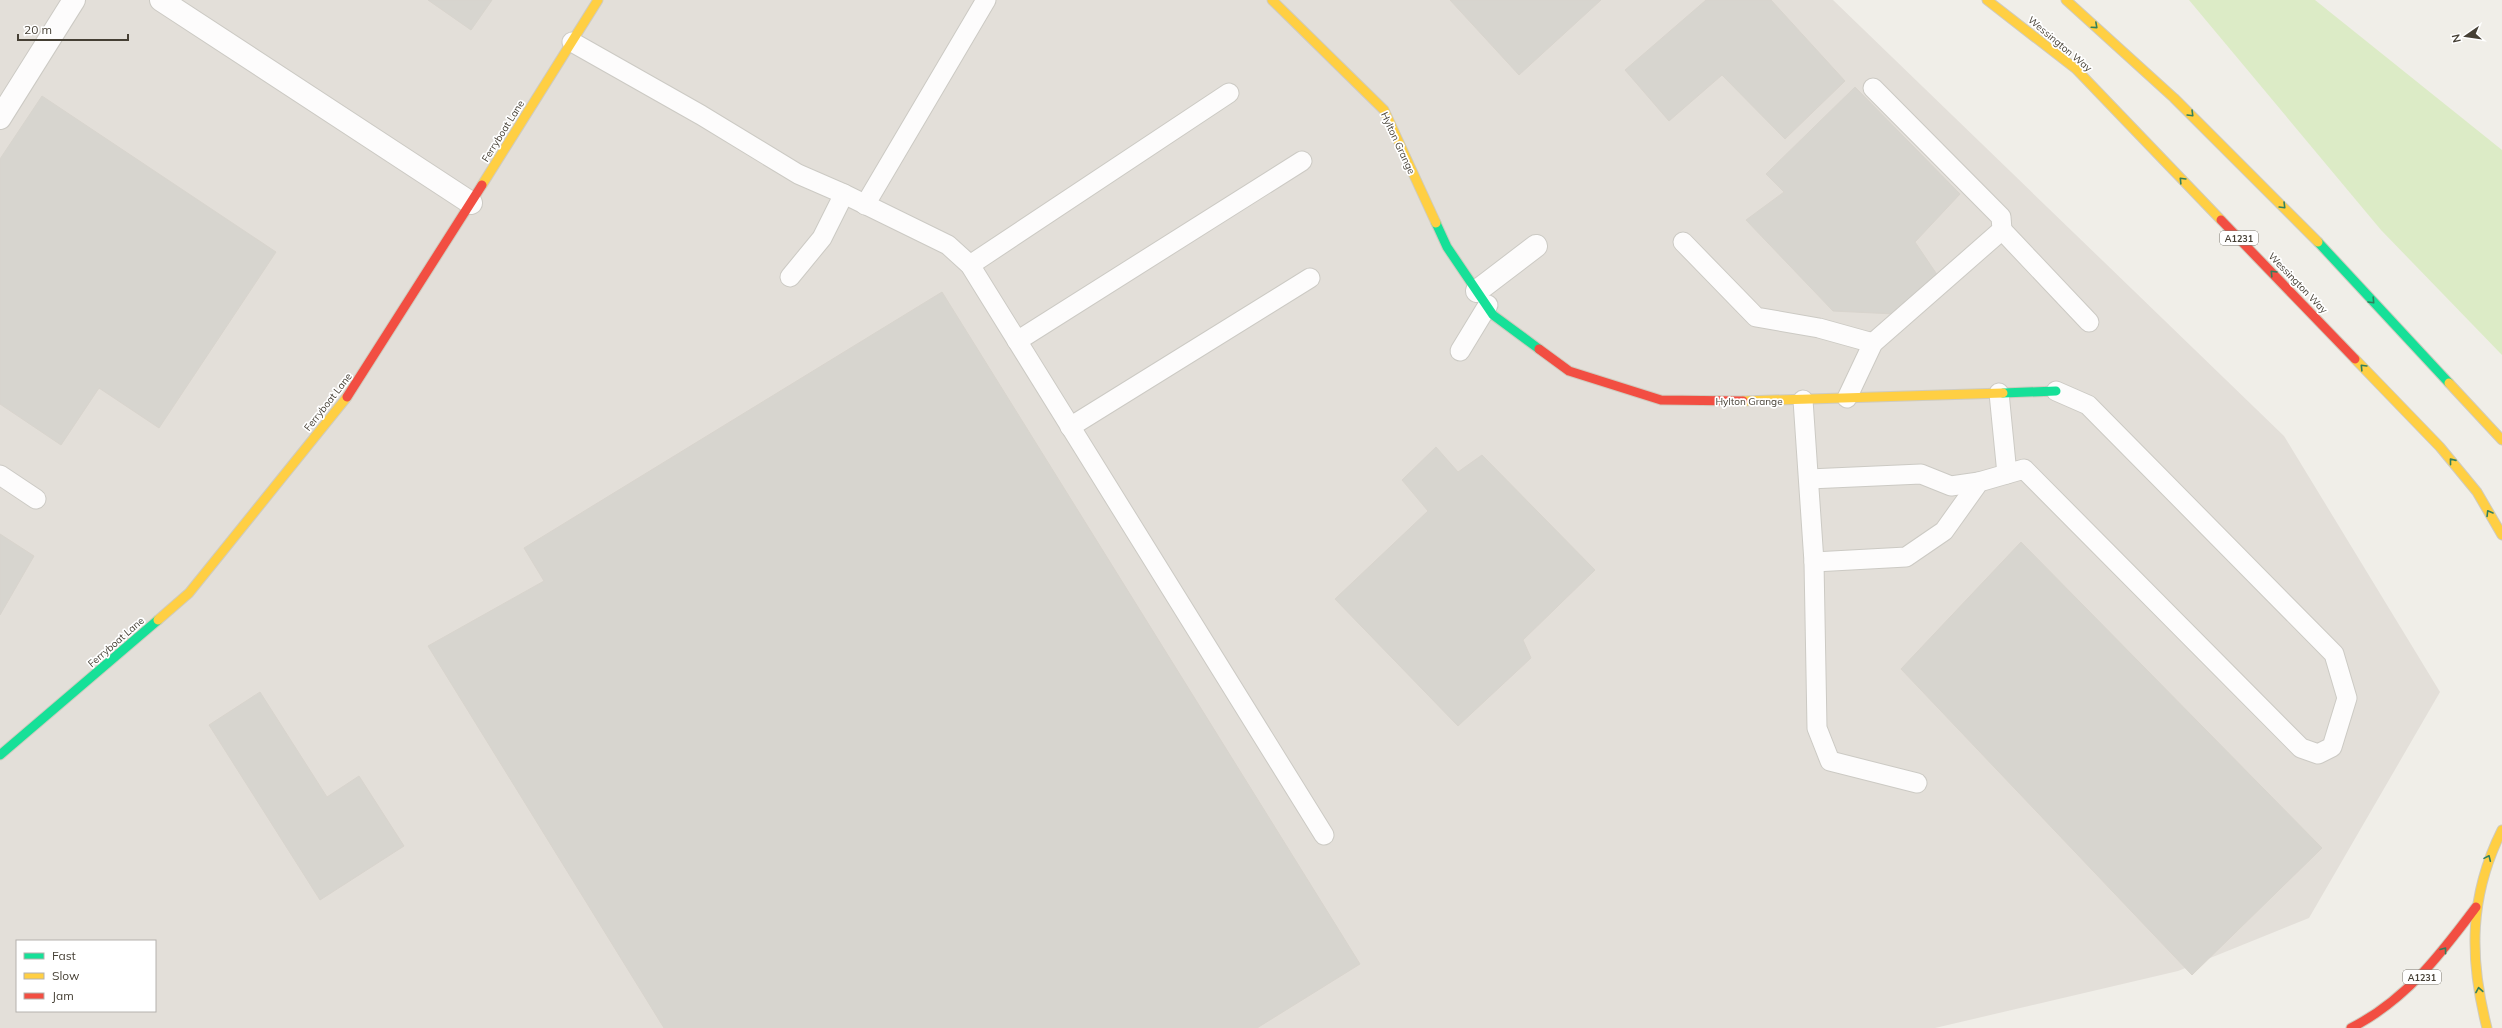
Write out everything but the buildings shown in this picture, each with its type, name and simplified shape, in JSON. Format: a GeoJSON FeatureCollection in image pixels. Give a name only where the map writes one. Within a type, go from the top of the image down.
{"type":"FeatureCollection","features":[{"type":"Feature","properties":{"kind":"main road","name":"Ferryboat Lane"},"geometry":{"type":"LineString","coordinates":[[0,755],[10,750],[189,593],[355,387],[598,0]]}},
{"type":"Feature","properties":{"kind":"main road","name":"Hylton Grange"},"geometry":{"type":"LineString","coordinates":[[1272,0],[1384,110],[1447,247],[1493,315],[1569,371],[1661,400],[1803,400],[2056,391]]}},
{"type":"Feature","properties":{"kind":"main road","name":"Wessington Way"},"geometry":{"type":"LineString","coordinates":[[1987,0],[2076,69],[2440,447],[2477,492],[2502,535]]}},
{"type":"Feature","properties":{"kind":"main road"},"geometry":{"type":"LineString","coordinates":[[2066,0],[2174,98],[2301,224],[2502,440]]}},
{"type":"Feature","properties":{"kind":"main road","name":"A1231"},"geometry":{"type":"LineString","coordinates":[[2487,1028],[2477,984],[2476,907],[2483,870],[2500,834],[2502,818]]}},
{"type":"Feature","properties":{"kind":"main road","name":"A1231"},"geometry":{"type":"LineString","coordinates":[[2351,1028],[2383,1011],[2406,993],[2427,972],[2476,907]]}},
{"type":"Feature","properties":{"kind":"street"},"geometry":{"type":"LineString","coordinates":[[0,118],[74,0]]}},
{"type":"Feature","properties":{"kind":"street"},"geometry":{"type":"LineString","coordinates":[[161,0],[471,202]]}},
{"type":"Feature","properties":{"kind":"street"},"geometry":{"type":"LineString","coordinates":[[1482,298],[1536,246]]}},
{"type":"Feature","properties":{"kind":"lane"},"geometry":{"type":"LineString","coordinates":[[864,205],[980,2]]}},
{"type":"Feature","properties":{"kind":"lane"},"geometry":{"type":"LineString","coordinates":[[572,42],[701,115],[798,174],[844,194],[948,245],[970,265],[1324,835]]}},
{"type":"Feature","properties":{"kind":"lane"},"geometry":{"type":"LineString","coordinates":[[1873,88],[2001,217],[2002,230],[2089,322]]}},
{"type":"Feature","properties":{"kind":"lane"},"geometry":{"type":"LineString","coordinates":[[970,265],[1229,93]]}},
{"type":"Feature","properties":{"kind":"lane"},"geometry":{"type":"LineString","coordinates":[[1017,341],[1302,161]]}},
{"type":"Feature","properties":{"kind":"lane"},"geometry":{"type":"LineString","coordinates":[[790,277],[822,238],[844,194]]}},
{"type":"Feature","properties":{"kind":"lane"},"geometry":{"type":"LineString","coordinates":[[1847,398],[1873,343],[2002,230]]}},
{"type":"Feature","properties":{"kind":"lane"},"geometry":{"type":"LineString","coordinates":[[1683,242],[1756,317],[1819,328],[1873,343]]}},
{"type":"Feature","properties":{"kind":"lane"},"geometry":{"type":"LineString","coordinates":[[1070,427],[1310,278]]}},
{"type":"Feature","properties":{"kind":"lane"},"geometry":{"type":"LineString","coordinates":[[1460,351],[1482,298]]}},
{"type":"Feature","properties":{"kind":"lane"},"geometry":{"type":"LineString","coordinates":[[1810,479],[1921,474],[1951,486],[1978,482],[2024,469],[2301,748],[2318,754],[2332,747],[2347,698],[2334,654],[2088,405],[2056,391]]}},
{"type":"Feature","properties":{"kind":"lane"},"geometry":{"type":"LineString","coordinates":[[1999,393],[2007,474]]}},
{"type":"Feature","properties":{"kind":"lane"},"geometry":{"type":"LineString","coordinates":[[1803,400],[1810,479],[1814,562],[1817,728],[1830,761],[1917,783]]}},
{"type":"Feature","properties":{"kind":"lane"},"geometry":{"type":"LineString","coordinates":[[0,475],[36,499]]}},
{"type":"Feature","properties":{"kind":"lane"},"geometry":{"type":"LineString","coordinates":[[1814,562],[1906,557],[1944,531],[1978,482]]}},
{"type":"Feature","properties":{"kind":"shaded area"},"geometry":{"type":"Polygon","coordinates":[[[0,0],[1833,0],[2284,436],[2440,692],[2309,918],[2178,971],[1935,1028],[0,1028],[0,0]]]}},
{"type":"Feature","properties":{"kind":"green space"},"geometry":{"type":"Polygon","coordinates":[[[2189,0],[2315,0],[2502,150],[2502,355],[2381,230],[2189,0]]]}},
{"type":"Feature","properties":{"kind":"traffic: fast"},"geometry":{"type":"LineString","coordinates":[[1436,223],[1447,247],[1493,315],[1539,349]]}},
{"type":"Feature","properties":{"kind":"traffic: fast"},"geometry":{"type":"LineString","coordinates":[[2318,242],[2449,383]]}},
{"type":"Feature","properties":{"kind":"traffic: fast"},"geometry":{"type":"LineString","coordinates":[[2003,393],[2056,391]]}},
{"type":"Feature","properties":{"kind":"traffic: fast"},"geometry":{"type":"LineString","coordinates":[[0,755],[158,620]]}},
{"type":"Feature","properties":{"kind":"traffic: slow"},"geometry":{"type":"LineString","coordinates":[[482,185],[598,0]]}},
{"type":"Feature","properties":{"kind":"traffic: slow"},"geometry":{"type":"LineString","coordinates":[[1272,0],[1384,110],[1436,223]]}},
{"type":"Feature","properties":{"kind":"traffic: slow"},"geometry":{"type":"LineString","coordinates":[[1987,0],[2076,69],[2221,220]]}},
{"type":"Feature","properties":{"kind":"traffic: slow"},"geometry":{"type":"LineString","coordinates":[[2066,0],[2174,98],[2318,242]]}},
{"type":"Feature","properties":{"kind":"traffic: slow"},"geometry":{"type":"LineString","coordinates":[[2355,359],[2440,447],[2477,492],[2502,535]]}},
{"type":"Feature","properties":{"kind":"traffic: slow"},"geometry":{"type":"LineString","coordinates":[[2449,383],[2502,440]]}},
{"type":"Feature","properties":{"kind":"traffic: slow"},"geometry":{"type":"LineString","coordinates":[[1743,401],[2003,393]]}},
{"type":"Feature","properties":{"kind":"traffic: slow"},"geometry":{"type":"LineString","coordinates":[[158,620],[189,593],[347,397]]}},
{"type":"Feature","properties":{"kind":"traffic: slow"},"geometry":{"type":"LineString","coordinates":[[2487,1028],[2477,977],[2475,928],[2483,879],[2491,855],[2502,830]]}},
{"type":"Feature","properties":{"kind":"traffic: jam"},"geometry":{"type":"LineString","coordinates":[[347,397],[482,185]]}},
{"type":"Feature","properties":{"kind":"traffic: jam"},"geometry":{"type":"LineString","coordinates":[[2221,220],[2355,359]]}},
{"type":"Feature","properties":{"kind":"traffic: jam"},"geometry":{"type":"LineString","coordinates":[[1539,349],[1569,371],[1661,400],[1743,401]]}},
{"type":"Feature","properties":{"kind":"traffic: jam"},"geometry":{"type":"LineString","coordinates":[[2351,1028],[2371,1017],[2389,1004],[2421,975],[2476,907]]}}]}
